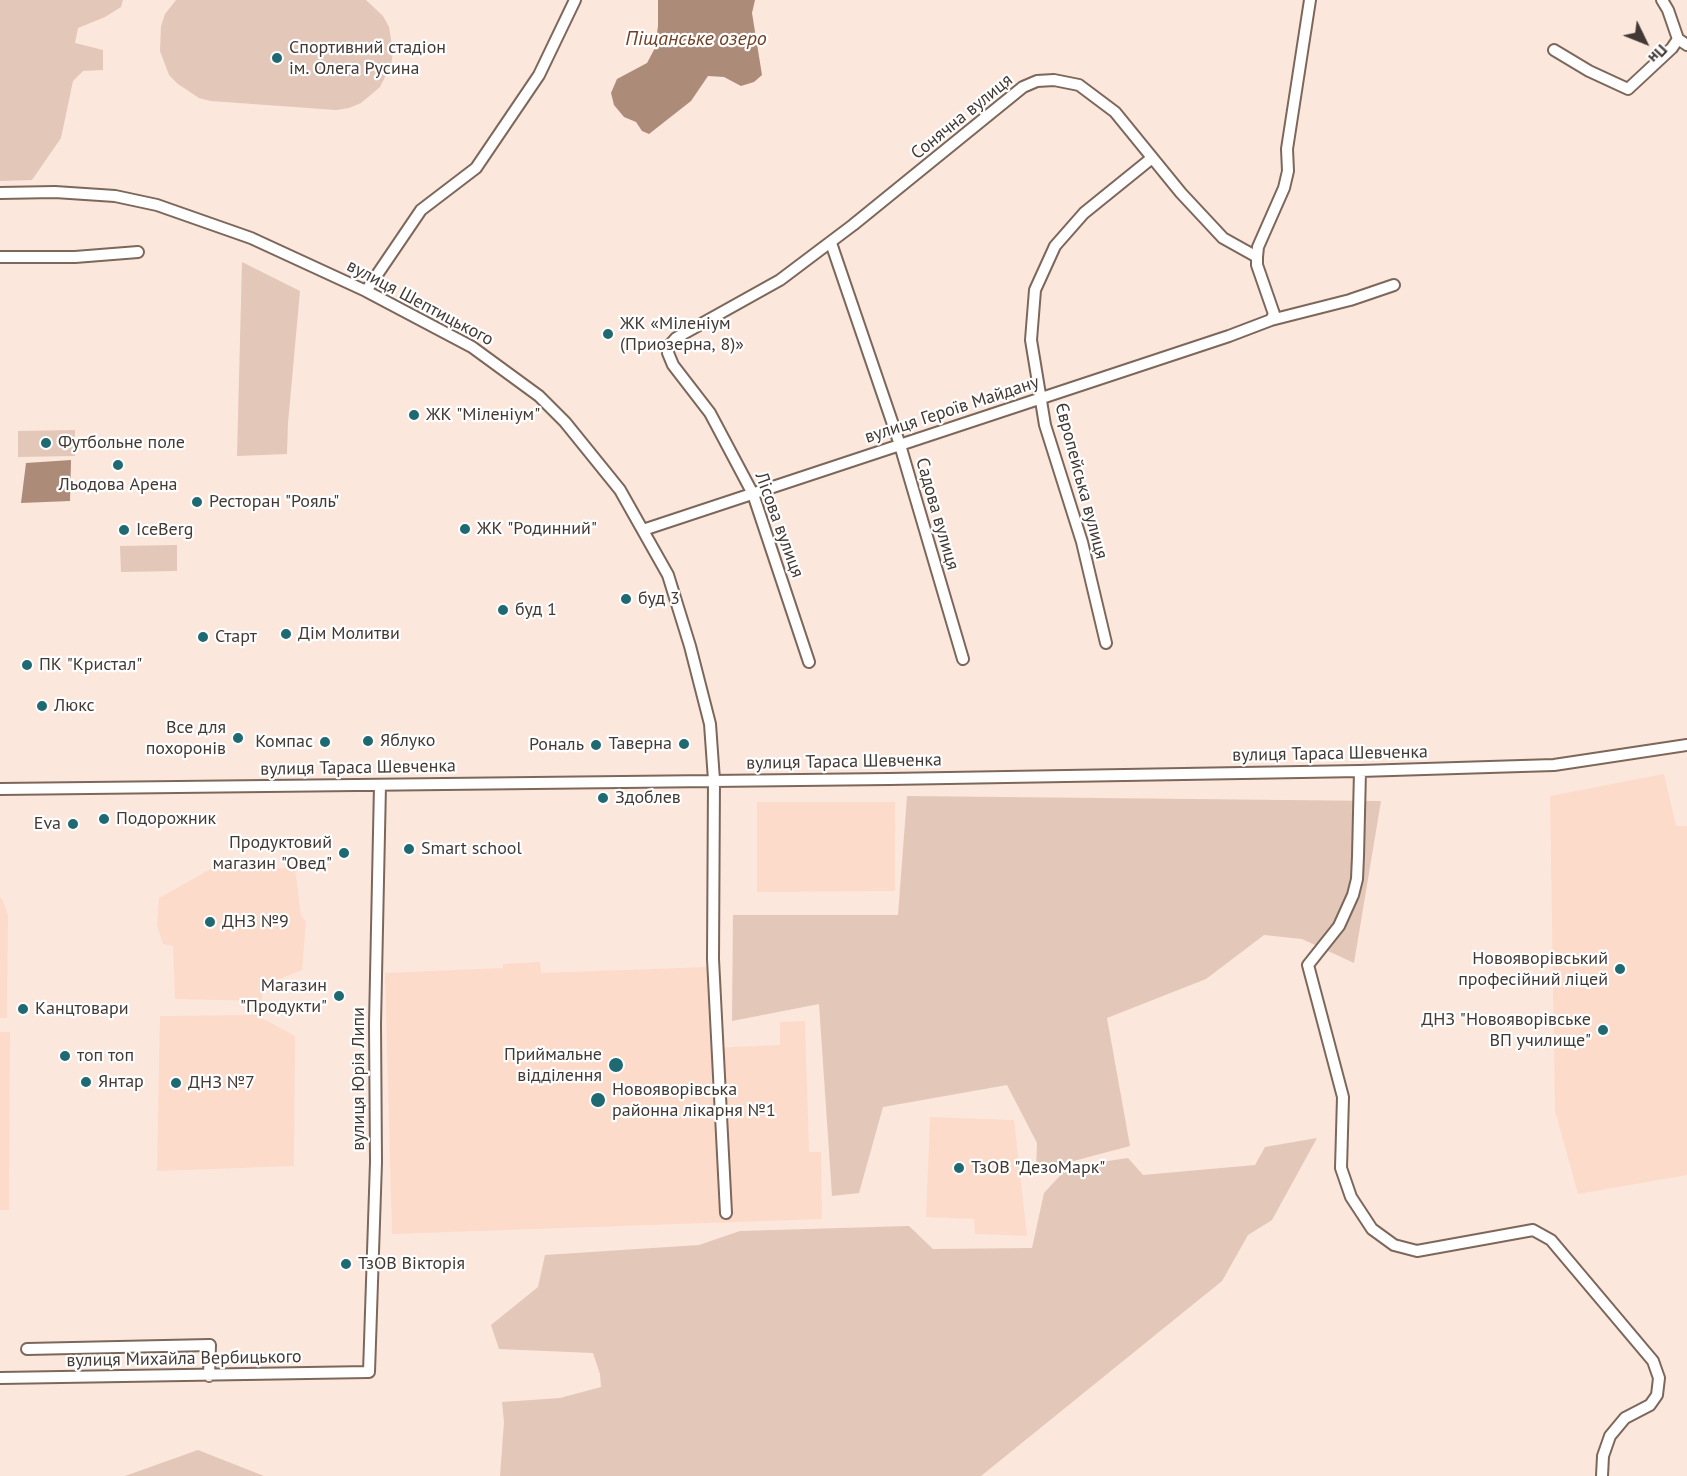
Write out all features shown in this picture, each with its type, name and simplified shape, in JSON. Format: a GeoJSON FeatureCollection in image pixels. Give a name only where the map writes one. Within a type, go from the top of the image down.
{"type":"FeatureCollection","features":[{"type":"Feature","properties":{"kind":"street"},"geometry":{"type":"LineString","coordinates":[[366,291],[421,210],[476,168],[539,75],[575,0]]}},
{"type":"Feature","properties":{"kind":"street"},"geometry":{"type":"LineString","coordinates":[[1271,320],[1274,314],[1257,265],[1258,247],[1284,188],[1288,171],[1287,149],[1310,0]]}},
{"type":"Feature","properties":{"kind":"street"},"geometry":{"type":"LineString","coordinates":[[1554,50],[1589,71],[1628,89],[1672,48],[1682,42],[1662,0]]}},
{"type":"Feature","properties":{"kind":"street","name":"Сонячна вулиця"},"geometry":{"type":"LineString","coordinates":[[669,346],[676,338],[780,280],[831,243],[1023,87],[1037,81],[1054,80],[1079,85],[1115,112],[1181,193],[1223,238],[1257,257]]}},
{"type":"Feature","properties":{"kind":"street","name":"Європейська вулиця"},"geometry":{"type":"LineString","coordinates":[[1106,643],[1082,542],[1045,425],[1031,340],[1035,290],[1055,246],[1084,213],[1152,158]]}},
{"type":"Feature","properties":{"kind":"street","name":"вулиця Шептицького"},"geometry":{"type":"LineString","coordinates":[[0,194],[55,192],[115,196],[157,205],[251,238],[366,291],[472,347],[539,396],[592,453],[620,490],[668,575],[690,646],[710,724],[714,780],[713,959],[726,1213]]}},
{"type":"Feature","properties":{"kind":"street","name":"Садова вулиця"},"geometry":{"type":"LineString","coordinates":[[831,243],[900,445],[963,659]]}},
{"type":"Feature","properties":{"kind":"street"},"geometry":{"type":"LineString","coordinates":[[0,257],[75,257],[138,252]]}},
{"type":"Feature","properties":{"kind":"street","name":"вулиця Героїв Майдану"},"geometry":{"type":"LineString","coordinates":[[643,530],[1271,320],[1350,300],[1394,285]]}},
{"type":"Feature","properties":{"kind":"street","name":"Лісова вулиця"},"geometry":{"type":"LineString","coordinates":[[669,346],[668,353],[673,365],[710,413],[753,494],[809,662]]}},
{"type":"Feature","properties":{"kind":"street","name":"вулиця Тараса Шевченка"},"geometry":{"type":"LineString","coordinates":[[0,789],[1360,771],[1554,765],[1687,745]]}},
{"type":"Feature","properties":{"kind":"street"},"geometry":{"type":"LineString","coordinates":[[1360,771],[1359,856],[1353,895],[1339,926],[1308,965],[1343,1097],[1341,1168],[1351,1197],[1372,1229],[1394,1245],[1417,1251],[1533,1230],[1551,1240],[1653,1361],[1659,1378],[1657,1395],[1650,1405],[1625,1418],[1610,1436],[1603,1456],[1602,1476]]}},
{"type":"Feature","properties":{"kind":"street","name":"вулиця Юрія Липи"},"geometry":{"type":"LineString","coordinates":[[369,1372],[376,1162],[375,1024],[380,785]]}},
{"type":"Feature","properties":{"kind":"street"},"geometry":{"type":"LineString","coordinates":[[27,1349],[210,1345],[209,1376]]}},
{"type":"Feature","properties":{"kind":"street","name":"вулиця Михайла Вербицького"},"geometry":{"type":"LineString","coordinates":[[0,1378],[369,1372]]}},
{"type":"Feature","properties":{"kind":"shaded area"},"geometry":{"type":"Polygon","coordinates":[[[0,0],[123,0],[121,7],[105,17],[78,28],[75,43],[103,50],[103,70],[83,71],[73,81],[61,138],[32,180],[0,181],[0,0]]]}},
{"type":"Feature","properties":{"kind":"shaded area","name":"Спортивний стадіон ім. Олега Русина"},"geometry":{"type":"Polygon","coordinates":[[[176,0],[366,0],[383,16],[389,27],[393,52],[391,65],[380,87],[361,103],[349,108],[336,110],[211,101],[199,98],[169,75],[160,51],[161,26],[165,14],[176,0]]]}},
{"type":"Feature","properties":{"kind":"shaded area"},"geometry":{"type":"Polygon","coordinates":[[[242,262],[300,291],[287,454],[237,456],[242,262]]]}},
{"type":"Feature","properties":{"kind":"shaded area","name":"Футбольне поле"},"geometry":{"type":"Polygon","coordinates":[[[75,430],[75,456],[18,457],[18,431],[75,430]]]}},
{"type":"Feature","properties":{"kind":"shaded area"},"geometry":{"type":"Polygon","coordinates":[[[177,545],[177,571],[121,572],[120,546],[177,545]]]}},
{"type":"Feature","properties":{"kind":"shaded area","name":"Новояворівський професійний ліцей"},"geometry":{"type":"Polygon","coordinates":[[[1664,774],[1676,826],[1687,826],[1687,1175],[1578,1194],[1555,1111],[1550,796],[1664,774]]]}},
{"type":"Feature","properties":{"kind":"shaded area"},"geometry":{"type":"Polygon","coordinates":[[[907,796],[1381,801],[1354,963],[1302,939],[1264,935],[1206,979],[1107,1018],[1130,1146],[1036,1171],[1037,1143],[1007,1085],[883,1107],[859,1193],[832,1196],[819,1004],[732,1021],[733,915],[898,915],[907,796]]]}},
{"type":"Feature","properties":{"kind":"shaded area"},"geometry":{"type":"Polygon","coordinates":[[[757,802],[895,802],[895,891],[757,892],[757,802]]]}},
{"type":"Feature","properties":{"kind":"shaded area"},"geometry":{"type":"Polygon","coordinates":[[[295,868],[301,916],[306,921],[302,970],[264,985],[261,1001],[175,999],[173,946],[163,944],[157,926],[159,898],[211,869],[295,868]]]}},
{"type":"Feature","properties":{"kind":"shaded area"},"geometry":{"type":"Polygon","coordinates":[[[0,897],[8,916],[7,1018],[0,1018],[0,897]]]}},
{"type":"Feature","properties":{"kind":"shaded area","name":"Новояворівська районна лікарня №1"},"geometry":{"type":"Polygon","coordinates":[[[540,962],[541,973],[708,967],[711,1048],[780,1045],[780,1022],[805,1021],[809,1152],[821,1152],[822,1219],[392,1234],[385,973],[503,968],[503,964],[540,962]]]}},
{"type":"Feature","properties":{"kind":"shaded area"},"geometry":{"type":"Polygon","coordinates":[[[256,1015],[295,1036],[294,1166],[157,1171],[160,1016],[256,1015]]]}},
{"type":"Feature","properties":{"kind":"shaded area"},"geometry":{"type":"Polygon","coordinates":[[[0,1032],[10,1032],[9,1210],[0,1210],[0,1032]]]}},
{"type":"Feature","properties":{"kind":"shaded area"},"geometry":{"type":"Polygon","coordinates":[[[930,1117],[1014,1120],[1027,1236],[975,1234],[974,1219],[926,1217],[930,1117]]]}},
{"type":"Feature","properties":{"kind":"shaded area"},"geometry":{"type":"Polygon","coordinates":[[[1317,1138],[1272,1220],[1248,1235],[1222,1281],[981,1476],[500,1476],[504,1422],[502,1402],[560,1398],[601,1387],[600,1374],[593,1353],[499,1349],[491,1325],[538,1287],[545,1255],[699,1245],[740,1231],[909,1226],[933,1249],[1032,1248],[1044,1193],[1068,1167],[1128,1158],[1143,1175],[1255,1165],[1265,1147],[1317,1138]]]}},
{"type":"Feature","properties":{"kind":"shaded area"},"geometry":{"type":"Polygon","coordinates":[[[198,1450],[264,1476],[125,1476],[198,1450]]]}},
{"type":"Feature","properties":{"kind":"water","name":"Піщанське озеро"},"geometry":{"type":"Polygon","coordinates":[[[658,0],[755,0],[752,13],[762,75],[754,82],[741,86],[724,77],[708,76],[691,101],[649,134],[642,131],[636,122],[624,117],[614,105],[611,93],[617,79],[647,63],[655,48],[658,0]]]}},
{"type":"Feature","properties":{"kind":"water"},"geometry":{"type":"Polygon","coordinates":[[[71,460],[70,501],[21,503],[26,463],[71,460]]]}},
{"type":"Feature","properties":{"kind":"place","name":"Спортивний стадіон ім. Олега Русина"},"geometry":{"type":"Point","coordinates":[277,58]}},
{"type":"Feature","properties":{"kind":"place","name":"ЖК «Міленіум (Приозерна, 8)»"},"geometry":{"type":"Point","coordinates":[608,334]}},
{"type":"Feature","properties":{"kind":"place","name":"ЖК \"Міленіум\""},"geometry":{"type":"Point","coordinates":[414,415]}},
{"type":"Feature","properties":{"kind":"place","name":"Футбольне поле"},"geometry":{"type":"Point","coordinates":[46,443]}},
{"type":"Feature","properties":{"kind":"place","name":"Льодова Арена"},"geometry":{"type":"Point","coordinates":[118,465]}},
{"type":"Feature","properties":{"kind":"place","name":"Ресторан \"Рояль\""},"geometry":{"type":"Point","coordinates":[197,502]}},
{"type":"Feature","properties":{"kind":"place","name":"ЖК \"Родинний\""},"geometry":{"type":"Point","coordinates":[465,529]}},
{"type":"Feature","properties":{"kind":"place","name":"IceBerg"},"geometry":{"type":"Point","coordinates":[124,530]}},
{"type":"Feature","properties":{"kind":"place","name":"буд 3"},"geometry":{"type":"Point","coordinates":[626,599]}},
{"type":"Feature","properties":{"kind":"place","name":"буд 1"},"geometry":{"type":"Point","coordinates":[503,610]}},
{"type":"Feature","properties":{"kind":"place","name":"Дім Молитви"},"geometry":{"type":"Point","coordinates":[286,634]}},
{"type":"Feature","properties":{"kind":"place","name":"Старт"},"geometry":{"type":"Point","coordinates":[203,637]}},
{"type":"Feature","properties":{"kind":"place","name":"ПК \"Кристал\""},"geometry":{"type":"Point","coordinates":[27,665]}},
{"type":"Feature","properties":{"kind":"place","name":"Люкс"},"geometry":{"type":"Point","coordinates":[42,706]}},
{"type":"Feature","properties":{"kind":"place","name":"Все для похоронів"},"geometry":{"type":"Point","coordinates":[238,738]}},
{"type":"Feature","properties":{"kind":"place","name":"Яблуко"},"geometry":{"type":"Point","coordinates":[368,741]}},
{"type":"Feature","properties":{"kind":"place","name":"Компас"},"geometry":{"type":"Point","coordinates":[325,742]}},
{"type":"Feature","properties":{"kind":"place","name":"Таверна"},"geometry":{"type":"Point","coordinates":[684,744]}},
{"type":"Feature","properties":{"kind":"place","name":"Рональ"},"geometry":{"type":"Point","coordinates":[596,745]}},
{"type":"Feature","properties":{"kind":"place","name":"Здоблев"},"geometry":{"type":"Point","coordinates":[603,798]}},
{"type":"Feature","properties":{"kind":"place","name":"Подорожник"},"geometry":{"type":"Point","coordinates":[104,819]}},
{"type":"Feature","properties":{"kind":"place","name":"Eva"},"geometry":{"type":"Point","coordinates":[73,824]}},
{"type":"Feature","properties":{"kind":"place","name":"Smart school"},"geometry":{"type":"Point","coordinates":[409,849]}},
{"type":"Feature","properties":{"kind":"place","name":"Продуктовий магазин \"Овед\""},"geometry":{"type":"Point","coordinates":[344,853]}},
{"type":"Feature","properties":{"kind":"place","name":"ДНЗ №9"},"geometry":{"type":"Point","coordinates":[210,922]}},
{"type":"Feature","properties":{"kind":"place","name":"Новояворівський професійний ліцей"},"geometry":{"type":"Point","coordinates":[1620,969]}},
{"type":"Feature","properties":{"kind":"place","name":"Магазин \"Продукти\""},"geometry":{"type":"Point","coordinates":[339,996]}},
{"type":"Feature","properties":{"kind":"place","name":"Канцтовари"},"geometry":{"type":"Point","coordinates":[23,1009]}},
{"type":"Feature","properties":{"kind":"place","name":"ДНЗ \"Новояворівське ВП училище\""},"geometry":{"type":"Point","coordinates":[1603,1030]}},
{"type":"Feature","properties":{"kind":"place","name":"топ топ"},"geometry":{"type":"Point","coordinates":[65,1056]}},
{"type":"Feature","properties":{"kind":"place","name":"Приймальне відділення"},"geometry":{"type":"Point","coordinates":[616,1065]}},
{"type":"Feature","properties":{"kind":"place","name":"Янтар"},"geometry":{"type":"Point","coordinates":[86,1082]}},
{"type":"Feature","properties":{"kind":"place","name":"ДНЗ №7"},"geometry":{"type":"Point","coordinates":[176,1083]}},
{"type":"Feature","properties":{"kind":"place","name":"Новояворівська районна лікарня №1"},"geometry":{"type":"Point","coordinates":[598,1100]}},
{"type":"Feature","properties":{"kind":"place","name":"ТзОВ \"ДезоМарк\""},"geometry":{"type":"Point","coordinates":[959,1168]}},
{"type":"Feature","properties":{"kind":"place","name":"ТзОВ Вікторія"},"geometry":{"type":"Point","coordinates":[346,1264]}}]}
